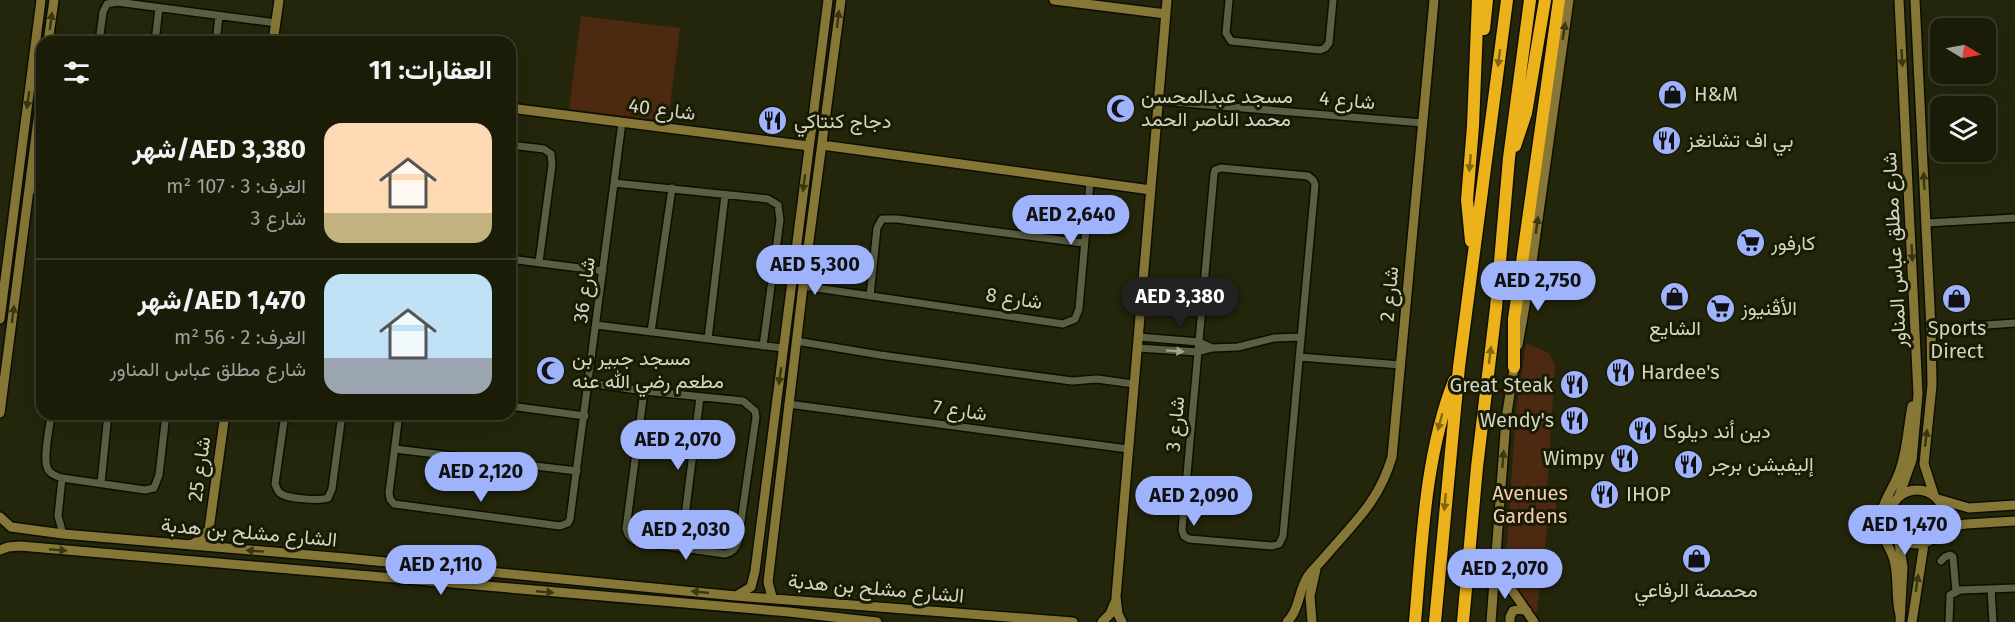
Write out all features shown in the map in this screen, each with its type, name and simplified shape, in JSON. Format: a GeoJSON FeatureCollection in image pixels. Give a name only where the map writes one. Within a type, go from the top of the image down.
{"type":"FeatureCollection","features":[{"type":"Feature","properties":{"kind":"highway"},"geometry":{"type":"LineString","coordinates":[[1473,126],[1478,0]]}},
{"type":"Feature","properties":{"kind":"highway"},"geometry":{"type":"LineString","coordinates":[[1473,256],[1467,200],[1487,0]]}},
{"type":"Feature","properties":{"kind":"highway"},"geometry":{"type":"LineString","coordinates":[[1435,622],[1460,367],[1506,0]]}},
{"type":"Feature","properties":{"kind":"highway"},"geometry":{"type":"LineString","coordinates":[[1463,622],[1509,159],[1530,0]]}},
{"type":"Feature","properties":{"kind":"highway"},"geometry":{"type":"LineString","coordinates":[[1509,159],[1522,130],[1545,0]]}},
{"type":"Feature","properties":{"kind":"highway"},"geometry":{"type":"LineString","coordinates":[[1514,367],[1514,319],[1559,0]]}},
{"type":"Feature","properties":{"kind":"highway"},"geometry":{"type":"LineString","coordinates":[[1415,622],[1433,459],[1446,400],[1460,367]]}},
{"type":"Feature","properties":{"kind":"street"},"geometry":{"type":"LineString","coordinates":[[36,36],[41,0]]}},
{"type":"Feature","properties":{"kind":"street"},"geometry":{"type":"LineString","coordinates":[[49,36],[54,0]]}},
{"type":"Feature","properties":{"kind":"street"},"geometry":{"type":"LineString","coordinates":[[274,36],[279,0]]}},
{"type":"Feature","properties":{"kind":"street"},"geometry":{"type":"LineString","coordinates":[[736,596],[751,587],[755,571],[828,0]]}},
{"type":"Feature","properties":{"kind":"street"},"geometry":{"type":"LineString","coordinates":[[772,597],[768,582],[788,404],[840,0]]}},
{"type":"Feature","properties":{"kind":"street"},"geometry":{"type":"LineString","coordinates":[[1054,0],[1106,3],[1166,14]]}},
{"type":"Feature","properties":{"kind":"street"},"geometry":{"type":"LineString","coordinates":[[1122,622],[1118,614],[1116,597],[1167,0]]}},
{"type":"Feature","properties":{"kind":"street"},"geometry":{"type":"LineString","coordinates":[[1229,0],[1226,33],[1231,41],[1320,50],[1329,43],[1333,0]]}},
{"type":"Feature","properties":{"kind":"street","name":"شارع 2"},"geometry":{"type":"LineString","coordinates":[[1287,622],[1294,613],[1307,577],[1368,508],[1383,484],[1392,457],[1434,0]]}},
{"type":"Feature","properties":{"kind":"street"},"geometry":{"type":"LineString","coordinates":[[1491,622],[1506,419],[1529,283],[1569,0]]}},
{"type":"Feature","properties":{"kind":"street","name":"شارع مطلق عباس المناور"},"geometry":{"type":"LineString","coordinates":[[1899,0],[1918,377],[1912,460],[1899,496]]}},
{"type":"Feature","properties":{"kind":"street","name":"شارع مطلق عباس المناور"},"geometry":{"type":"LineString","coordinates":[[1915,0],[1932,329],[1932,385],[1924,464],[1936,497]]}},
{"type":"Feature","properties":{"kind":"street"},"geometry":{"type":"LineString","coordinates":[[100,36],[103,12],[107,4],[117,2],[276,23]]}},
{"type":"Feature","properties":{"kind":"street"},"geometry":{"type":"LineString","coordinates":[[156,36],[159,8]]}},
{"type":"Feature","properties":{"kind":"street"},"geometry":{"type":"LineString","coordinates":[[217,36],[219,15]]}},
{"type":"Feature","properties":{"kind":"street"},"geometry":{"type":"LineString","coordinates":[[0,319],[36,39]]}},
{"type":"Feature","properties":{"kind":"street"},"geometry":{"type":"LineString","coordinates":[[823,44],[826,49],[830,50],[835,44]]}},
{"type":"Feature","properties":{"kind":"street"},"geometry":{"type":"LineString","coordinates":[[820,69],[828,67],[832,73]]}},
{"type":"Feature","properties":{"kind":"street","name":"شارع 4"},"geometry":{"type":"LineString","coordinates":[[1160,101],[1423,123]]}},
{"type":"Feature","properties":{"kind":"street","name":"شارع 40"},"geometry":{"type":"LineString","coordinates":[[516,109],[809,146]]}},
{"type":"Feature","properties":{"kind":"street","name":"شارع 36"},"geometry":{"type":"LineString","coordinates":[[395,448],[389,493],[390,499],[399,506],[565,525],[570,519],[622,122]]}},
{"type":"Feature","properties":{"kind":"street"},"geometry":{"type":"LineString","coordinates":[[0,413],[36,134]]}},
{"type":"Feature","properties":{"kind":"street"},"geometry":{"type":"LineString","coordinates":[[822,145],[1151,190]]}},
{"type":"Feature","properties":{"kind":"street"},"geometry":{"type":"LineString","coordinates":[[516,146],[544,148],[551,154],[552,165],[539,262]]}},
{"type":"Feature","properties":{"kind":"street"},"geometry":{"type":"LineString","coordinates":[[33,157],[36,162]]}},
{"type":"Feature","properties":{"kind":"street","name":"شارع 3"},"geometry":{"type":"LineString","coordinates":[[1221,168],[1308,176],[1314,182],[1283,536],[1279,544],[1269,547],[1189,539],[1182,533],[1199,342],[1215,170],[1221,168]]}},
{"type":"Feature","properties":{"kind":"street","name":"شارع 8"},"geometry":{"type":"LineString","coordinates":[[803,286],[1063,324],[1070,322],[1075,320],[1079,309],[1090,182]]}},
{"type":"Feature","properties":{"kind":"street"},"geometry":{"type":"LineString","coordinates":[[614,183],[772,201],[778,205],[781,213],[763,346]]}},
{"type":"Feature","properties":{"kind":"street"},"geometry":{"type":"LineString","coordinates":[[28,193],[36,187]]}},
{"type":"Feature","properties":{"kind":"street"},"geometry":{"type":"LineString","coordinates":[[651,332],[672,188]]}},
{"type":"Feature","properties":{"kind":"street"},"geometry":{"type":"LineString","coordinates":[[708,339],[725,195]]}},
{"type":"Feature","properties":{"kind":"street"},"geometry":{"type":"LineString","coordinates":[[870,296],[877,228],[882,219],[1083,243]]}},
{"type":"Feature","properties":{"kind":"street"},"geometry":{"type":"LineString","coordinates":[[1926,223],[2015,219]]}},
{"type":"Feature","properties":{"kind":"street"},"geometry":{"type":"LineString","coordinates":[[516,260],[603,271]]}},
{"type":"Feature","properties":{"kind":"street"},"geometry":{"type":"LineString","coordinates":[[1932,329],[2015,323]]}},
{"type":"Feature","properties":{"kind":"street"},"geometry":{"type":"LineString","coordinates":[[596,325],[783,348]]}},
{"type":"Feature","properties":{"kind":"street"},"geometry":{"type":"LineString","coordinates":[[1139,337],[1199,342],[1212,348]]}},
{"type":"Feature","properties":{"kind":"street"},"geometry":{"type":"LineString","coordinates":[[1138,348],[1198,352],[1212,348],[1238,347],[1274,338],[1301,338]]}},
{"type":"Feature","properties":{"kind":"street"},"geometry":{"type":"LineString","coordinates":[[796,341],[880,355],[1072,381],[1097,379],[1134,384]]}},
{"type":"Feature","properties":{"kind":"street"},"geometry":{"type":"LineString","coordinates":[[1299,357],[1401,365]]}},
{"type":"Feature","properties":{"kind":"street"},"geometry":{"type":"LineString","coordinates":[[1900,619],[1896,600],[1894,561],[1881,528],[1880,519],[1901,469],[1918,377]]}},
{"type":"Feature","properties":{"kind":"street"},"geometry":{"type":"LineString","coordinates":[[589,383],[644,392],[743,401],[755,411],[738,542],[735,549],[725,554],[632,540],[626,529],[644,392]]}},
{"type":"Feature","properties":{"kind":"street"},"geometry":{"type":"LineString","coordinates":[[681,548],[700,397]]}},
{"type":"Feature","properties":{"kind":"street","name":"شارع 7"},"geometry":{"type":"LineString","coordinates":[[788,404],[1128,449]]}},
{"type":"Feature","properties":{"kind":"street"},"geometry":{"type":"LineString","coordinates":[[516,407],[585,416]]}},
{"type":"Feature","properties":{"kind":"street"},"geometry":{"type":"LineString","coordinates":[[50,420],[46,458],[47,467],[55,476],[145,490],[154,488],[159,475],[165,420]]}},
{"type":"Feature","properties":{"kind":"street"},"geometry":{"type":"LineString","coordinates":[[101,483],[107,420]]}},
{"type":"Feature","properties":{"kind":"street","name":"شارع 25"},"geometry":{"type":"LineString","coordinates":[[190,545],[201,539],[209,529],[224,420]]}},
{"type":"Feature","properties":{"kind":"street"},"geometry":{"type":"LineString","coordinates":[[284,420],[275,484],[279,492],[285,496],[321,501],[328,498],[332,489],[341,420]]}},
{"type":"Feature","properties":{"kind":"street"},"geometry":{"type":"LineString","coordinates":[[398,420],[395,448],[577,471]]}},
{"type":"Feature","properties":{"kind":"street"},"geometry":{"type":"LineString","coordinates":[[769,463],[775,469],[779,469],[782,465]]}},
{"type":"Feature","properties":{"kind":"street"},"geometry":{"type":"LineString","coordinates":[[62,478],[58,516],[63,534]]}},
{"type":"Feature","properties":{"kind":"street"},"geometry":{"type":"LineString","coordinates":[[1900,619],[1903,567],[1898,537],[1890,521],[1890,512],[1899,496],[1917,489],[1969,508],[2015,505]]}},
{"type":"Feature","properties":{"kind":"street"},"geometry":{"type":"LineString","coordinates":[[1898,537],[1914,545],[1932,541],[1942,528],[1945,518],[1944,510],[1936,497]]}},
{"type":"Feature","properties":{"kind":"street"},"geometry":{"type":"LineString","coordinates":[[1966,524],[1962,521],[1961,513],[1969,508]]}},
{"type":"Feature","properties":{"kind":"street","name":"الشارع مشلح بن هدبة"},"geometry":{"type":"LineString","coordinates":[[0,517],[11,527],[63,534],[345,558],[736,596],[1073,622]]}},
{"type":"Feature","properties":{"kind":"street"},"geometry":{"type":"LineString","coordinates":[[1942,528],[2015,521]]}},
{"type":"Feature","properties":{"kind":"street"},"geometry":{"type":"LineString","coordinates":[[20,546],[16,545],[12,537],[17,530],[21,529]]}},
{"type":"Feature","properties":{"kind":"street","name":"شارع 25"},"geometry":{"type":"LineString","coordinates":[[209,529],[224,549]]}},
{"type":"Feature","properties":{"kind":"street"},"geometry":{"type":"LineString","coordinates":[[1912,622],[1924,544]]}},
{"type":"Feature","properties":{"kind":"street","name":"الشارع مشلح بن هدبة"},"geometry":{"type":"LineString","coordinates":[[0,550],[20,546],[877,622]]}},
{"type":"Feature","properties":{"kind":"street"},"geometry":{"type":"LineString","coordinates":[[1941,561],[1950,555],[1953,557],[1953,594],[1949,622]]}},
{"type":"Feature","properties":{"kind":"street"},"geometry":{"type":"LineString","coordinates":[[342,574],[348,572],[351,567],[345,558]]}},
{"type":"Feature","properties":{"kind":"street"},"geometry":{"type":"LineString","coordinates":[[1497,561],[1507,584],[1534,622]]}},
{"type":"Feature","properties":{"kind":"street","name":"شارع 2"},"geometry":{"type":"LineString","coordinates":[[1312,622],[1310,596],[1317,566]]}},
{"type":"Feature","properties":{"kind":"street"},"geometry":{"type":"LineString","coordinates":[[1953,594],[1960,590],[2015,588]]}},
{"type":"Feature","properties":{"kind":"street"},"geometry":{"type":"LineString","coordinates":[[1991,589],[1993,622]]}},
{"type":"Feature","properties":{"kind":"street"},"geometry":{"type":"LineString","coordinates":[[1102,622],[1110,614],[1116,597]]}},
{"type":"Feature","properties":{"kind":"street"},"geometry":{"type":"LineString","coordinates":[[824,601],[828,609],[824,616]]}},
{"type":"Feature","properties":{"kind":"street"},"geometry":{"type":"LineString","coordinates":[[847,619],[843,612],[851,604]]}},
{"type":"Feature","properties":{"kind":"street"},"geometry":{"type":"LineString","coordinates":[[1510,622],[1513,611],[1519,609],[1527,611]]}},
{"type":"Feature","properties":{"kind":"green space"},"geometry":{"type":"Polygon","coordinates":[[[581,16],[680,28],[668,121],[569,109],[581,16]]]}},
{"type":"Feature","properties":{"kind":"green space","name":"Avenues Gardens"},"geometry":{"type":"Polygon","coordinates":[[[1526,343],[1549,353],[1555,365],[1547,490],[1556,503],[1556,510],[1549,514],[1536,617],[1508,574],[1506,558],[1516,413],[1526,343]]]}},
{"type":"Feature","properties":{"kind":"place","name":"H&M"},"geometry":{"type":"Point","coordinates":[1673,94]}},
{"type":"Feature","properties":{"kind":"place","name":"مسجد عبدالمحسن محمد الناصر الحمد"},"geometry":{"type":"Point","coordinates":[1120,108]}},
{"type":"Feature","properties":{"kind":"place","name":"دجاج كنتاكي"},"geometry":{"type":"Point","coordinates":[773,121]}},
{"type":"Feature","properties":{"kind":"place","name":"بي اف تشانغز"},"geometry":{"type":"Point","coordinates":[1666,140]}},
{"type":"Feature","properties":{"kind":"place","name":"كارفور"},"geometry":{"type":"Point","coordinates":[1750,243]}},
{"type":"Feature","properties":{"kind":"place","name":"الشايع"},"geometry":{"type":"Point","coordinates":[1675,297]}},
{"type":"Feature","properties":{"kind":"place","name":"Sports Direct"},"geometry":{"type":"Point","coordinates":[1957,298]}},
{"type":"Feature","properties":{"kind":"place","name":"الأڤنيوز"},"geometry":{"type":"Point","coordinates":[1720,308]}},
{"type":"Feature","properties":{"kind":"place","name":"مسجد جبير بن مطعم رضي الله عنه"},"geometry":{"type":"Point","coordinates":[551,370]}},
{"type":"Feature","properties":{"kind":"place","name":"Hardee's"},"geometry":{"type":"Point","coordinates":[1620,372]}},
{"type":"Feature","properties":{"kind":"place","name":"Great Steak"},"geometry":{"type":"Point","coordinates":[1574,385]}},
{"type":"Feature","properties":{"kind":"place","name":"Wendy's"},"geometry":{"type":"Point","coordinates":[1575,420]}},
{"type":"Feature","properties":{"kind":"place","name":"دين أند ديلوكا"},"geometry":{"type":"Point","coordinates":[1642,431]}},
{"type":"Feature","properties":{"kind":"place","name":"Wimpy"},"geometry":{"type":"Point","coordinates":[1625,458]}},
{"type":"Feature","properties":{"kind":"place","name":"إليفيشن برجر"},"geometry":{"type":"Point","coordinates":[1688,464]}},
{"type":"Feature","properties":{"kind":"place","name":"IHOP"},"geometry":{"type":"Point","coordinates":[1605,494]}},
{"type":"Feature","properties":{"kind":"place","name":"محمصة الرفاعي"},"geometry":{"type":"Point","coordinates":[1696,559]}}]}
